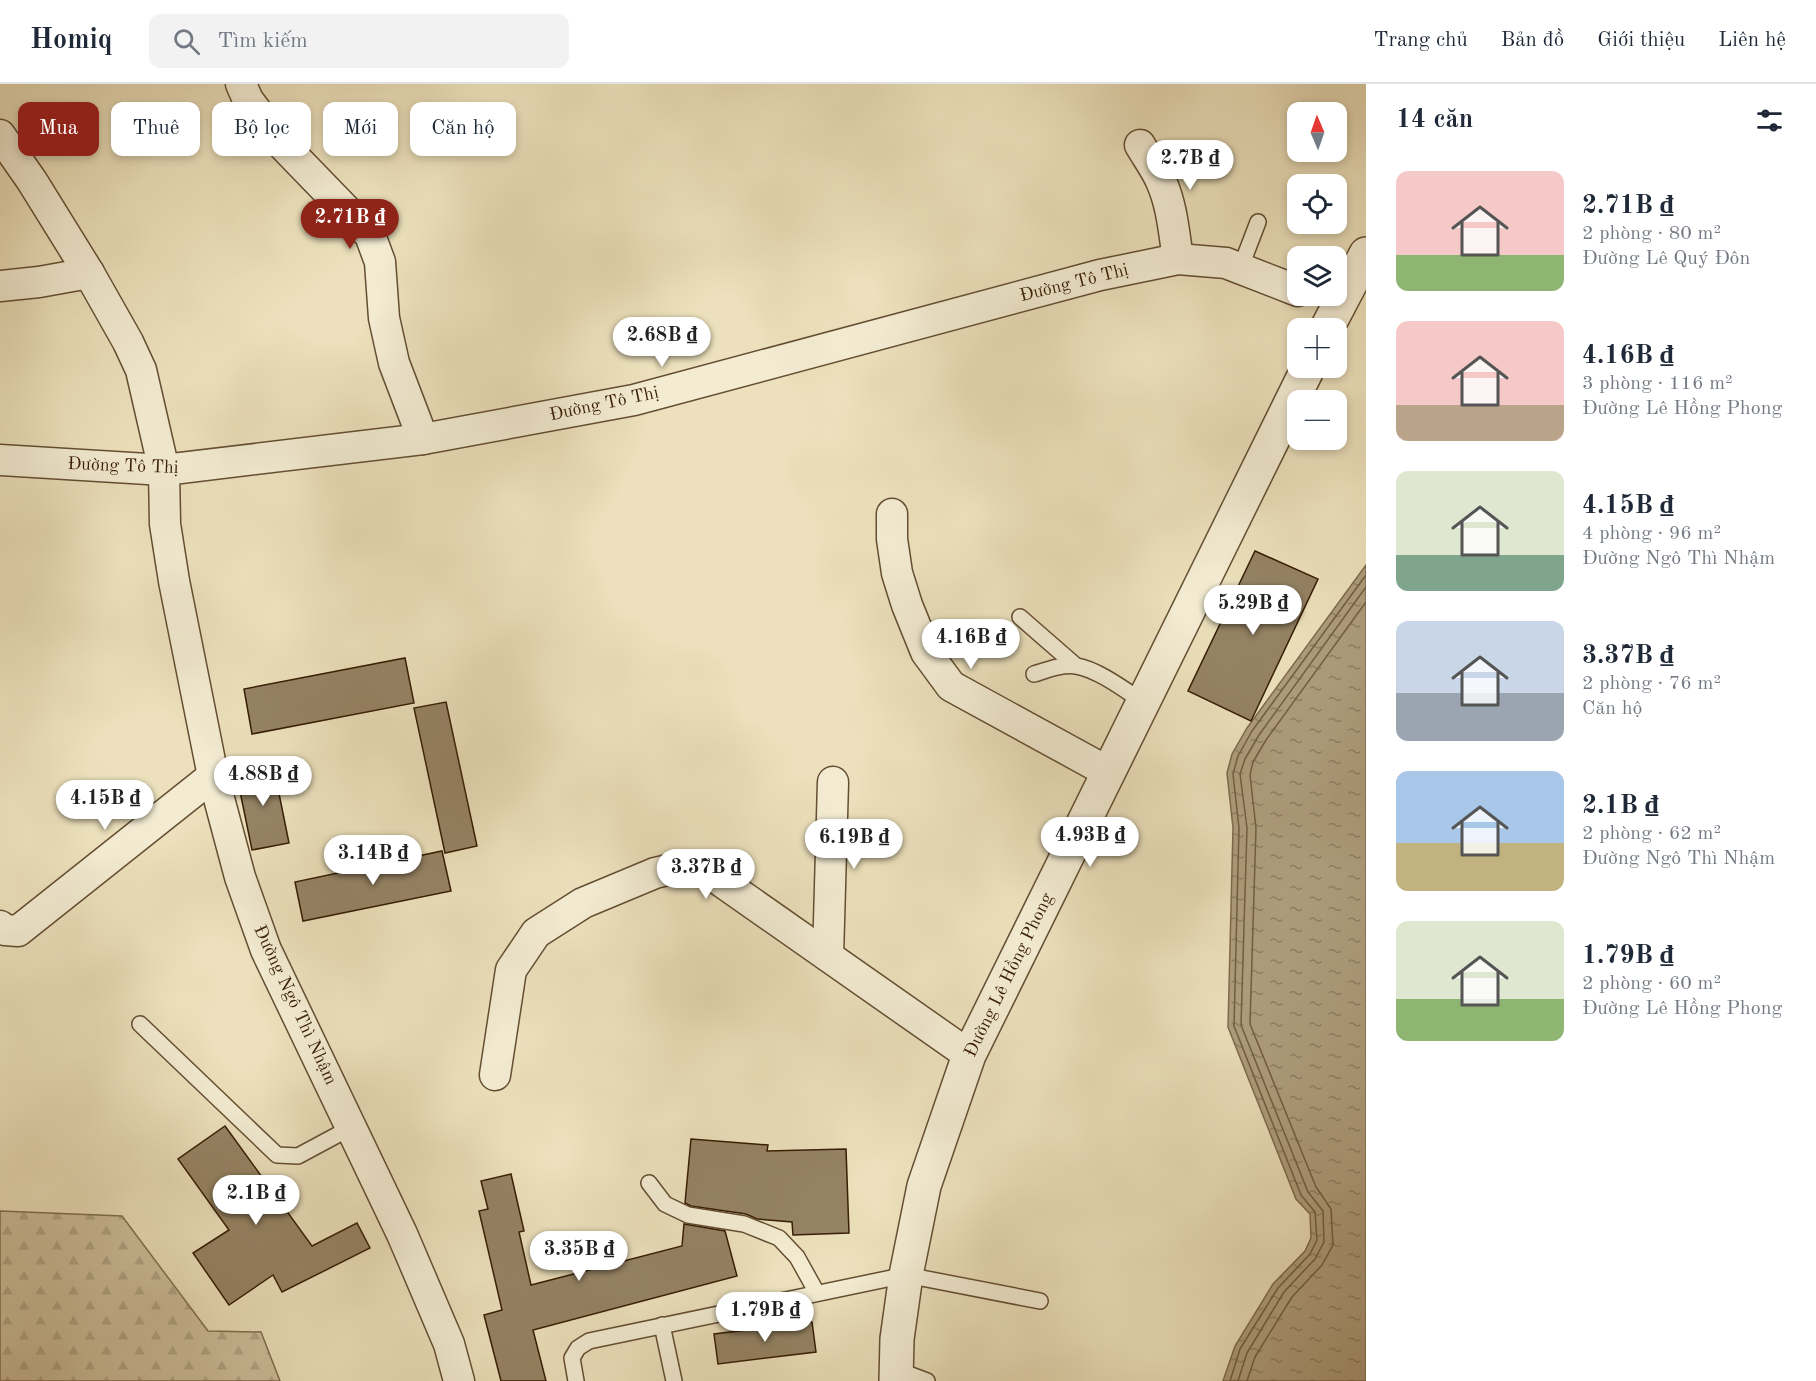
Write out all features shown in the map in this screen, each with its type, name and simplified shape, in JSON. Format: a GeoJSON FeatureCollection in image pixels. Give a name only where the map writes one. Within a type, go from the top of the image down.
{"type":"FeatureCollection","features":[{"type":"Feature","properties":{"kind":"street"},"geometry":{"type":"LineString","coordinates":[[241,84],[248,100],[278,140],[370,235],[380,262],[384,318],[394,363],[423,439]]}},
{"type":"Feature","properties":{"kind":"street","name":"Đường Ngô Thì Nhậm"},"geometry":{"type":"LineString","coordinates":[[0,135],[32,181],[88,273],[128,342],[141,370],[164,470],[165,524],[174,581],[213,776],[240,877],[266,950],[402,1234],[449,1344],[459,1381]]}},
{"type":"Feature","properties":{"kind":"street"},"geometry":{"type":"LineString","coordinates":[[1140,145],[1161,180],[1167,197],[1173,219],[1178,259]]}},
{"type":"Feature","properties":{"kind":"street"},"geometry":{"type":"LineString","coordinates":[[1325,310],[1366,254]]}},
{"type":"Feature","properties":{"kind":"street","name":"Đường Tô Thị"},"geometry":{"type":"LineString","coordinates":[[0,460],[164,470],[423,439],[634,400],[1100,275],[1178,259],[1226,263],[1287,287]]}},
{"type":"Feature","properties":{"kind":"street"},"geometry":{"type":"LineString","coordinates":[[0,286],[88,273]]}},
{"type":"Feature","properties":{"kind":"street","name":"Đường Lê Hồng Phong"},"geometry":{"type":"LineString","coordinates":[[896,1375],[897,1339],[906,1275],[924,1185],[969,1054],[1303,378]]}},
{"type":"Feature","properties":{"kind":"street"},"geometry":{"type":"LineString","coordinates":[[892,514],[892,539],[897,573],[907,605],[926,652],[951,686],[1108,772]]}},
{"type":"Feature","properties":{"kind":"street"},"geometry":{"type":"LineString","coordinates":[[0,926],[5,930],[18,931],[213,776]]}},
{"type":"Feature","properties":{"kind":"street"},"geometry":{"type":"LineString","coordinates":[[828,956],[833,782]]}},
{"type":"Feature","properties":{"kind":"street"},"geometry":{"type":"LineString","coordinates":[[495,1075],[511,970],[536,933],[583,903],[655,873],[680,867],[705,870],[969,1054]]}},
{"type":"Feature","properties":{"kind":"lane"},"geometry":{"type":"LineString","coordinates":[[1240,269],[1258,222]]}},
{"type":"Feature","properties":{"kind":"lane"},"geometry":{"type":"LineString","coordinates":[[1020,617],[1075,665],[1087,669],[1143,702]]}},
{"type":"Feature","properties":{"kind":"lane"},"geometry":{"type":"LineString","coordinates":[[1034,674],[1075,665]]}},
{"type":"Feature","properties":{"kind":"lane"},"geometry":{"type":"LineString","coordinates":[[140,1024],[277,1155],[298,1156],[352,1128]]}},
{"type":"Feature","properties":{"kind":"lane"},"geometry":{"type":"LineString","coordinates":[[649,1183],[665,1204],[688,1215],[744,1224],[779,1238],[797,1257],[817,1293]]}},
{"type":"Feature","properties":{"kind":"lane"},"geometry":{"type":"LineString","coordinates":[[576,1381],[572,1358],[578,1348],[589,1341],[906,1275],[1040,1301]]}},
{"type":"Feature","properties":{"kind":"lane"},"geometry":{"type":"LineString","coordinates":[[662,1324],[674,1381]]}},
{"type":"Feature","properties":{"kind":"lane"},"geometry":{"type":"LineString","coordinates":[[896,1375],[927,1381]]}},
{"type":"Feature","properties":{"kind":"green space"},"geometry":{"type":"Polygon","coordinates":[[[0,1211],[122,1216],[208,1331],[261,1332],[280,1381],[0,1381],[0,1211]]]}},
{"type":"Feature","properties":{"kind":"water"},"geometry":{"type":"Polygon","coordinates":[[[1366,565],[1366,1381],[1223,1381],[1235,1346],[1273,1284],[1305,1251],[1311,1238],[1310,1214],[1296,1199],[1228,1027],[1233,828],[1227,773],[1232,754],[1247,728],[1366,565]]]}},
{"type":"Feature","properties":{"kind":"building"},"geometry":{"type":"Polygon","coordinates":[[[1255,551],[1318,579],[1251,721],[1188,691],[1255,551]]]}},
{"type":"Feature","properties":{"kind":"building"},"geometry":{"type":"Polygon","coordinates":[[[405,658],[414,703],[252,734],[244,689],[405,658]]]}},
{"type":"Feature","properties":{"kind":"building"},"geometry":{"type":"Polygon","coordinates":[[[446,702],[477,846],[445,853],[414,708],[446,702]]]}},
{"type":"Feature","properties":{"kind":"building"},"geometry":{"type":"Polygon","coordinates":[[[273,764],[289,843],[252,850],[236,772],[273,764]]]}},
{"type":"Feature","properties":{"kind":"building"},"geometry":{"type":"Polygon","coordinates":[[[442,851],[451,891],[303,921],[295,882],[442,851]]]}},
{"type":"Feature","properties":{"kind":"building"},"geometry":{"type":"Polygon","coordinates":[[[225,1126],[312,1246],[357,1223],[370,1248],[282,1292],[273,1275],[229,1305],[193,1253],[229,1230],[178,1159],[225,1126]]]}},
{"type":"Feature","properties":{"kind":"building"},"geometry":{"type":"Polygon","coordinates":[[[691,1139],[768,1145],[767,1151],[846,1149],[849,1233],[793,1235],[792,1222],[757,1219],[746,1214],[691,1206],[685,1203],[691,1139]]]}},
{"type":"Feature","properties":{"kind":"building"},"geometry":{"type":"Polygon","coordinates":[[[511,1174],[524,1231],[519,1232],[531,1285],[682,1246],[684,1224],[725,1231],[737,1276],[533,1330],[546,1381],[501,1381],[484,1315],[502,1310],[479,1211],[488,1209],[481,1181],[511,1174]]]}},
{"type":"Feature","properties":{"kind":"building"},"geometry":{"type":"Polygon","coordinates":[[[812,1322],[816,1352],[718,1364],[714,1334],[812,1322]]]}}]}
